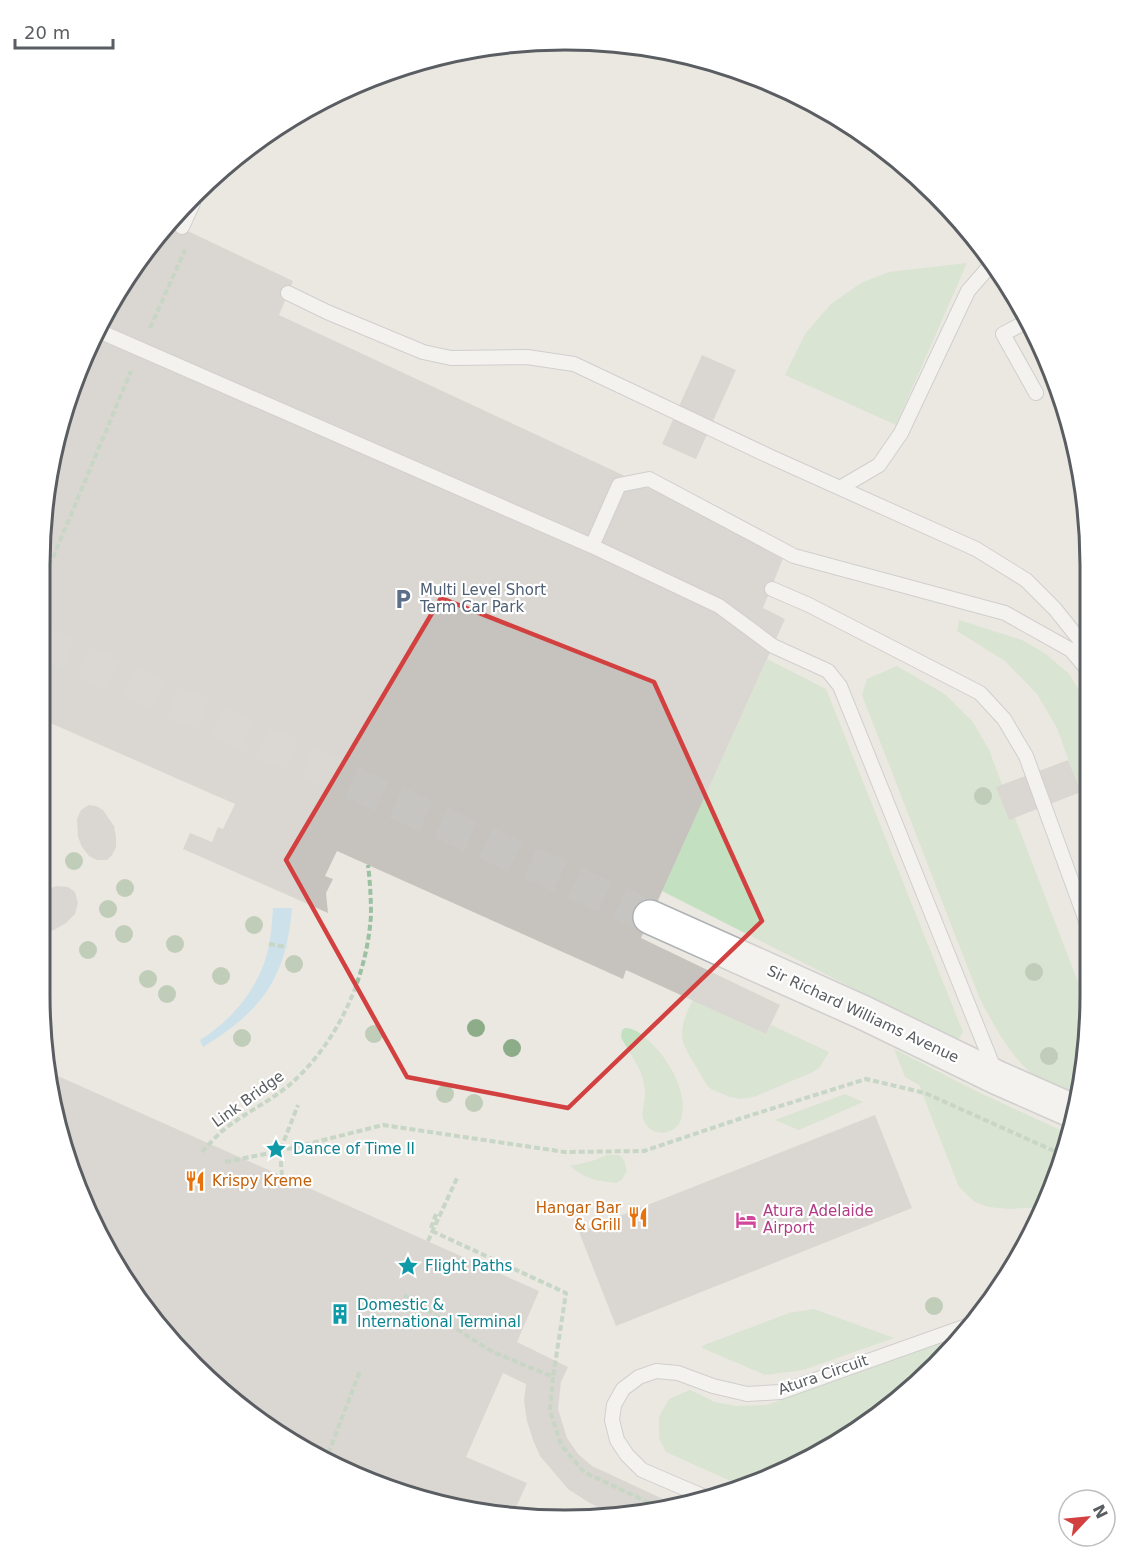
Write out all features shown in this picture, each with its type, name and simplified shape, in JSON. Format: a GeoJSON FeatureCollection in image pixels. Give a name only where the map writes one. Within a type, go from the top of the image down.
{"type":"FeatureCollection","features":[{"type":"Feature","properties":{"kind":"main road","name":"Sir Richard Williams Avenue"},"geometry":{"type":"LineString","coordinates":[[650,917],[862,1012],[998,1078],[1067,1108]]}},
{"type":"Feature","properties":{"kind":"lane"},"geometry":{"type":"LineString","coordinates":[[182,227],[189,212]]}},
{"type":"Feature","properties":{"kind":"lane"},"geometry":{"type":"LineString","coordinates":[[840,488],[879,465],[901,433],[968,291],[987,269]]}},
{"type":"Feature","properties":{"kind":"lane"},"geometry":{"type":"LineString","coordinates":[[288,293],[423,352],[451,358],[527,357],[574,364],[771,457],[976,549],[1026,580],[1055,609],[1080,641]]}},
{"type":"Feature","properties":{"kind":"lane"},"geometry":{"type":"LineString","coordinates":[[1020,325],[1004,334],[1036,393]]}},
{"type":"Feature","properties":{"kind":"lane"},"geometry":{"type":"LineString","coordinates":[[105,334],[592,546],[719,606],[773,646],[828,671],[840,686],[998,1078]]}},
{"type":"Feature","properties":{"kind":"lane"},"geometry":{"type":"LineString","coordinates":[[592,546],[619,485],[649,478],[794,556],[1005,614],[1071,650],[1080,661]]}},
{"type":"Feature","properties":{"kind":"lane"},"geometry":{"type":"LineString","coordinates":[[772,589],[809,605],[980,693],[1004,719],[1026,756],[1080,902]]}},
{"type":"Feature","properties":{"kind":"lane","name":"Atura Circuit"},"geometry":{"type":"LineString","coordinates":[[697,1493],[642,1470],[627,1455],[617,1440],[612,1420],[614,1405],[623,1389],[639,1377],[656,1371],[678,1373],[713,1386],[747,1394],[782,1392],[956,1330]]}},
{"type":"Feature","properties":{"kind":"path"},"geometry":{"type":"LineString","coordinates":[[50,565],[140,349],[186,248]]}},
{"type":"Feature","properties":{"kind":"path"},"geometry":{"type":"LineString","coordinates":[[138,278],[141,271]]}},
{"type":"Feature","properties":{"kind":"path","name":"Link Bridge"},"geometry":{"type":"LineString","coordinates":[[202,1152],[222,1132],[296,1079],[330,1039],[350,999],[362,965],[370,915],[368,865]]}},
{"type":"Feature","properties":{"kind":"path"},"geometry":{"type":"LineString","coordinates":[[269,944],[287,947]]}},
{"type":"Feature","properties":{"kind":"path"},"geometry":{"type":"LineString","coordinates":[[225,1162],[280,1151],[383,1125],[565,1152],[644,1151],[866,1079],[925,1093],[1055,1151]]}},
{"type":"Feature","properties":{"kind":"path"},"geometry":{"type":"LineString","coordinates":[[282,1176],[280,1151],[298,1105]]}},
{"type":"Feature","properties":{"kind":"path"},"geometry":{"type":"LineString","coordinates":[[436,1214],[427,1241],[457,1178]]}},
{"type":"Feature","properties":{"kind":"path"},"geometry":{"type":"LineString","coordinates":[[432,1231],[566,1293],[550,1412],[561,1444],[584,1472],[650,1503]]}},
{"type":"Feature","properties":{"kind":"path"},"geometry":{"type":"LineString","coordinates":[[404,1295],[491,1351],[553,1377]]}},
{"type":"Feature","properties":{"kind":"path"},"geometry":{"type":"LineString","coordinates":[[328,1452],[360,1371]]}},
{"type":"Feature","properties":{"kind":"highlighted area"},"geometry":{"type":"Polygon","coordinates":[[[441,598],[654,682],[762,921],[568,1108],[407,1077],[286,860],[441,598]]]}},
{"type":"Feature","properties":{"kind":"green space"},"geometry":{"type":"Polygon","coordinates":[[[967,263],[896,425],[785,375],[805,334],[831,304],[861,283],[889,272],[967,263]]]}},
{"type":"Feature","properties":{"kind":"green space"},"geometry":{"type":"Polygon","coordinates":[[[959,620],[1022,640],[1046,654],[1069,674],[1080,692],[1080,792],[1057,728],[1037,694],[1005,661],[957,631],[959,620]]]}},
{"type":"Feature","properties":{"kind":"green space"},"geometry":{"type":"Polygon","coordinates":[[[767,659],[826,689],[963,1032],[957,1041],[662,891],[767,659]]]}},
{"type":"Feature","properties":{"kind":"green space"},"geometry":{"type":"Polygon","coordinates":[[[897,666],[946,695],[973,722],[989,750],[1080,988],[1075,1063],[1070,1097],[1052,1088],[1029,1071],[1001,1037],[980,999],[862,695],[867,679],[897,666]]]}},
{"type":"Feature","properties":{"kind":"green space"},"geometry":{"type":"Polygon","coordinates":[[[693,1000],[766,1034],[771,1025],[829,1052],[820,1067],[813,1072],[754,1097],[740,1099],[730,1097],[711,1089],[706,1084],[683,1042],[683,1026],[693,1000]]]}},
{"type":"Feature","properties":{"kind":"green space"},"geometry":{"type":"Polygon","coordinates":[[[625,1028],[643,1035],[665,1059],[676,1078],[683,1109],[681,1119],[670,1131],[659,1133],[654,1131],[643,1119],[644,1084],[621,1037],[622,1030],[625,1028]]]}},
{"type":"Feature","properties":{"kind":"green space"},"geometry":{"type":"Polygon","coordinates":[[[894,1049],[978,1092],[1061,1131],[1033,1208],[989,1207],[975,1202],[959,1187],[919,1085],[905,1077],[894,1049]]]}},
{"type":"Feature","properties":{"kind":"green space"},"geometry":{"type":"Polygon","coordinates":[[[845,1094],[863,1102],[799,1130],[775,1120],[845,1094]]]}},
{"type":"Feature","properties":{"kind":"green space"},"geometry":{"type":"Polygon","coordinates":[[[607,1155],[619,1155],[624,1160],[627,1171],[617,1183],[592,1179],[570,1166],[592,1161],[607,1155]]]}},
{"type":"Feature","properties":{"kind":"green space"},"geometry":{"type":"Polygon","coordinates":[[[814,1309],[894,1338],[803,1370],[765,1375],[702,1348],[704,1345],[789,1313],[814,1309]]]}},
{"type":"Feature","properties":{"kind":"green space"},"geometry":{"type":"Polygon","coordinates":[[[946,1341],[904,1383],[851,1424],[792,1457],[733,1482],[666,1452],[659,1438],[659,1417],[669,1399],[690,1390],[715,1402],[736,1406],[767,1405],[946,1341]]]}},
{"type":"Feature","properties":{"kind":"water"},"geometry":{"type":"Polygon","coordinates":[[[273,908],[292,908],[289,933],[277,973],[268,990],[241,1020],[203,1047],[200,1040],[233,1013],[257,980],[268,948],[273,908]]]}},
{"type":"Feature","properties":{"kind":"building","name":"Multi Level Short Term Car Park"},"geometry":{"type":"Polygon","coordinates":[[[176,226],[293,281],[279,315],[786,551],[763,608],[785,619],[641,938],[780,1005],[766,1034],[626,970],[623,979],[337,851],[325,876],[333,879],[326,893],[328,913],[183,849],[190,833],[212,842],[218,827],[223,829],[235,804],[50,723],[51,531],[59,464],[67,431],[89,367],[118,307],[136,278],[176,226]]]}},
{"type":"Feature","properties":{"kind":"building"},"geometry":{"type":"Polygon","coordinates":[[[702,355],[736,370],[696,459],[662,444],[702,355]]]}},
{"type":"Feature","properties":{"kind":"building"},"geometry":{"type":"Polygon","coordinates":[[[1068,760],[1080,792],[1009,820],[996,787],[1068,760]]]}},
{"type":"Feature","properties":{"kind":"building"},"geometry":{"type":"Polygon","coordinates":[[[89,805],[103,810],[114,826],[116,847],[107,860],[97,860],[89,856],[78,837],[77,819],[81,810],[89,805]]]}},
{"type":"Feature","properties":{"kind":"building"},"geometry":{"type":"Polygon","coordinates":[[[57,886],[68,887],[75,892],[78,903],[75,914],[66,923],[50,931],[50,888],[57,886]]]}},
{"type":"Feature","properties":{"kind":"building","name":"Domestic & International Terminal"},"geometry":{"type":"Polygon","coordinates":[[[56,1075],[539,1291],[517,1342],[568,1367],[561,1382],[558,1409],[567,1438],[578,1454],[592,1466],[667,1501],[601,1509],[568,1489],[540,1456],[533,1440],[524,1401],[526,1384],[503,1373],[466,1457],[527,1483],[516,1508],[464,1501],[399,1483],[367,1471],[307,1442],[278,1424],[225,1383],[177,1335],[136,1282],[118,1253],[89,1193],[77,1161],[67,1129],[56,1075]]]}},
{"type":"Feature","properties":{"kind":"building","name":"Atura Adelaide Airport"},"geometry":{"type":"Polygon","coordinates":[[[875,1115],[912,1208],[616,1326],[579,1232],[875,1115]]]}},
{"type":"Feature","properties":{"kind":"tunnel"},"geometry":{"type":"LineString","coordinates":[[50,646],[650,917]]}},
{"type":"Feature","properties":{"kind":"place","name":"Multi Level Short Term Car Park"},"geometry":{"type":"Point","coordinates":[403,599]}},
{"type":"Feature","properties":{"kind":"place","name":"Dance of Time II"},"geometry":{"type":"Point","coordinates":[276,1149]}},
{"type":"Feature","properties":{"kind":"place","name":"Krispy Kreme"},"geometry":{"type":"Point","coordinates":[195,1181]}},
{"type":"Feature","properties":{"kind":"place","name":"Hangar Bar & Grill"},"geometry":{"type":"Point","coordinates":[638,1217]}},
{"type":"Feature","properties":{"kind":"place","name":"Atura Adelaide Airport"},"geometry":{"type":"Point","coordinates":[746,1220]}},
{"type":"Feature","properties":{"kind":"place","name":"Flight Paths"},"geometry":{"type":"Point","coordinates":[408,1266]}},
{"type":"Feature","properties":{"kind":"place","name":"Domestic & International Terminal"},"geometry":{"type":"Point","coordinates":[340,1314]}}]}
